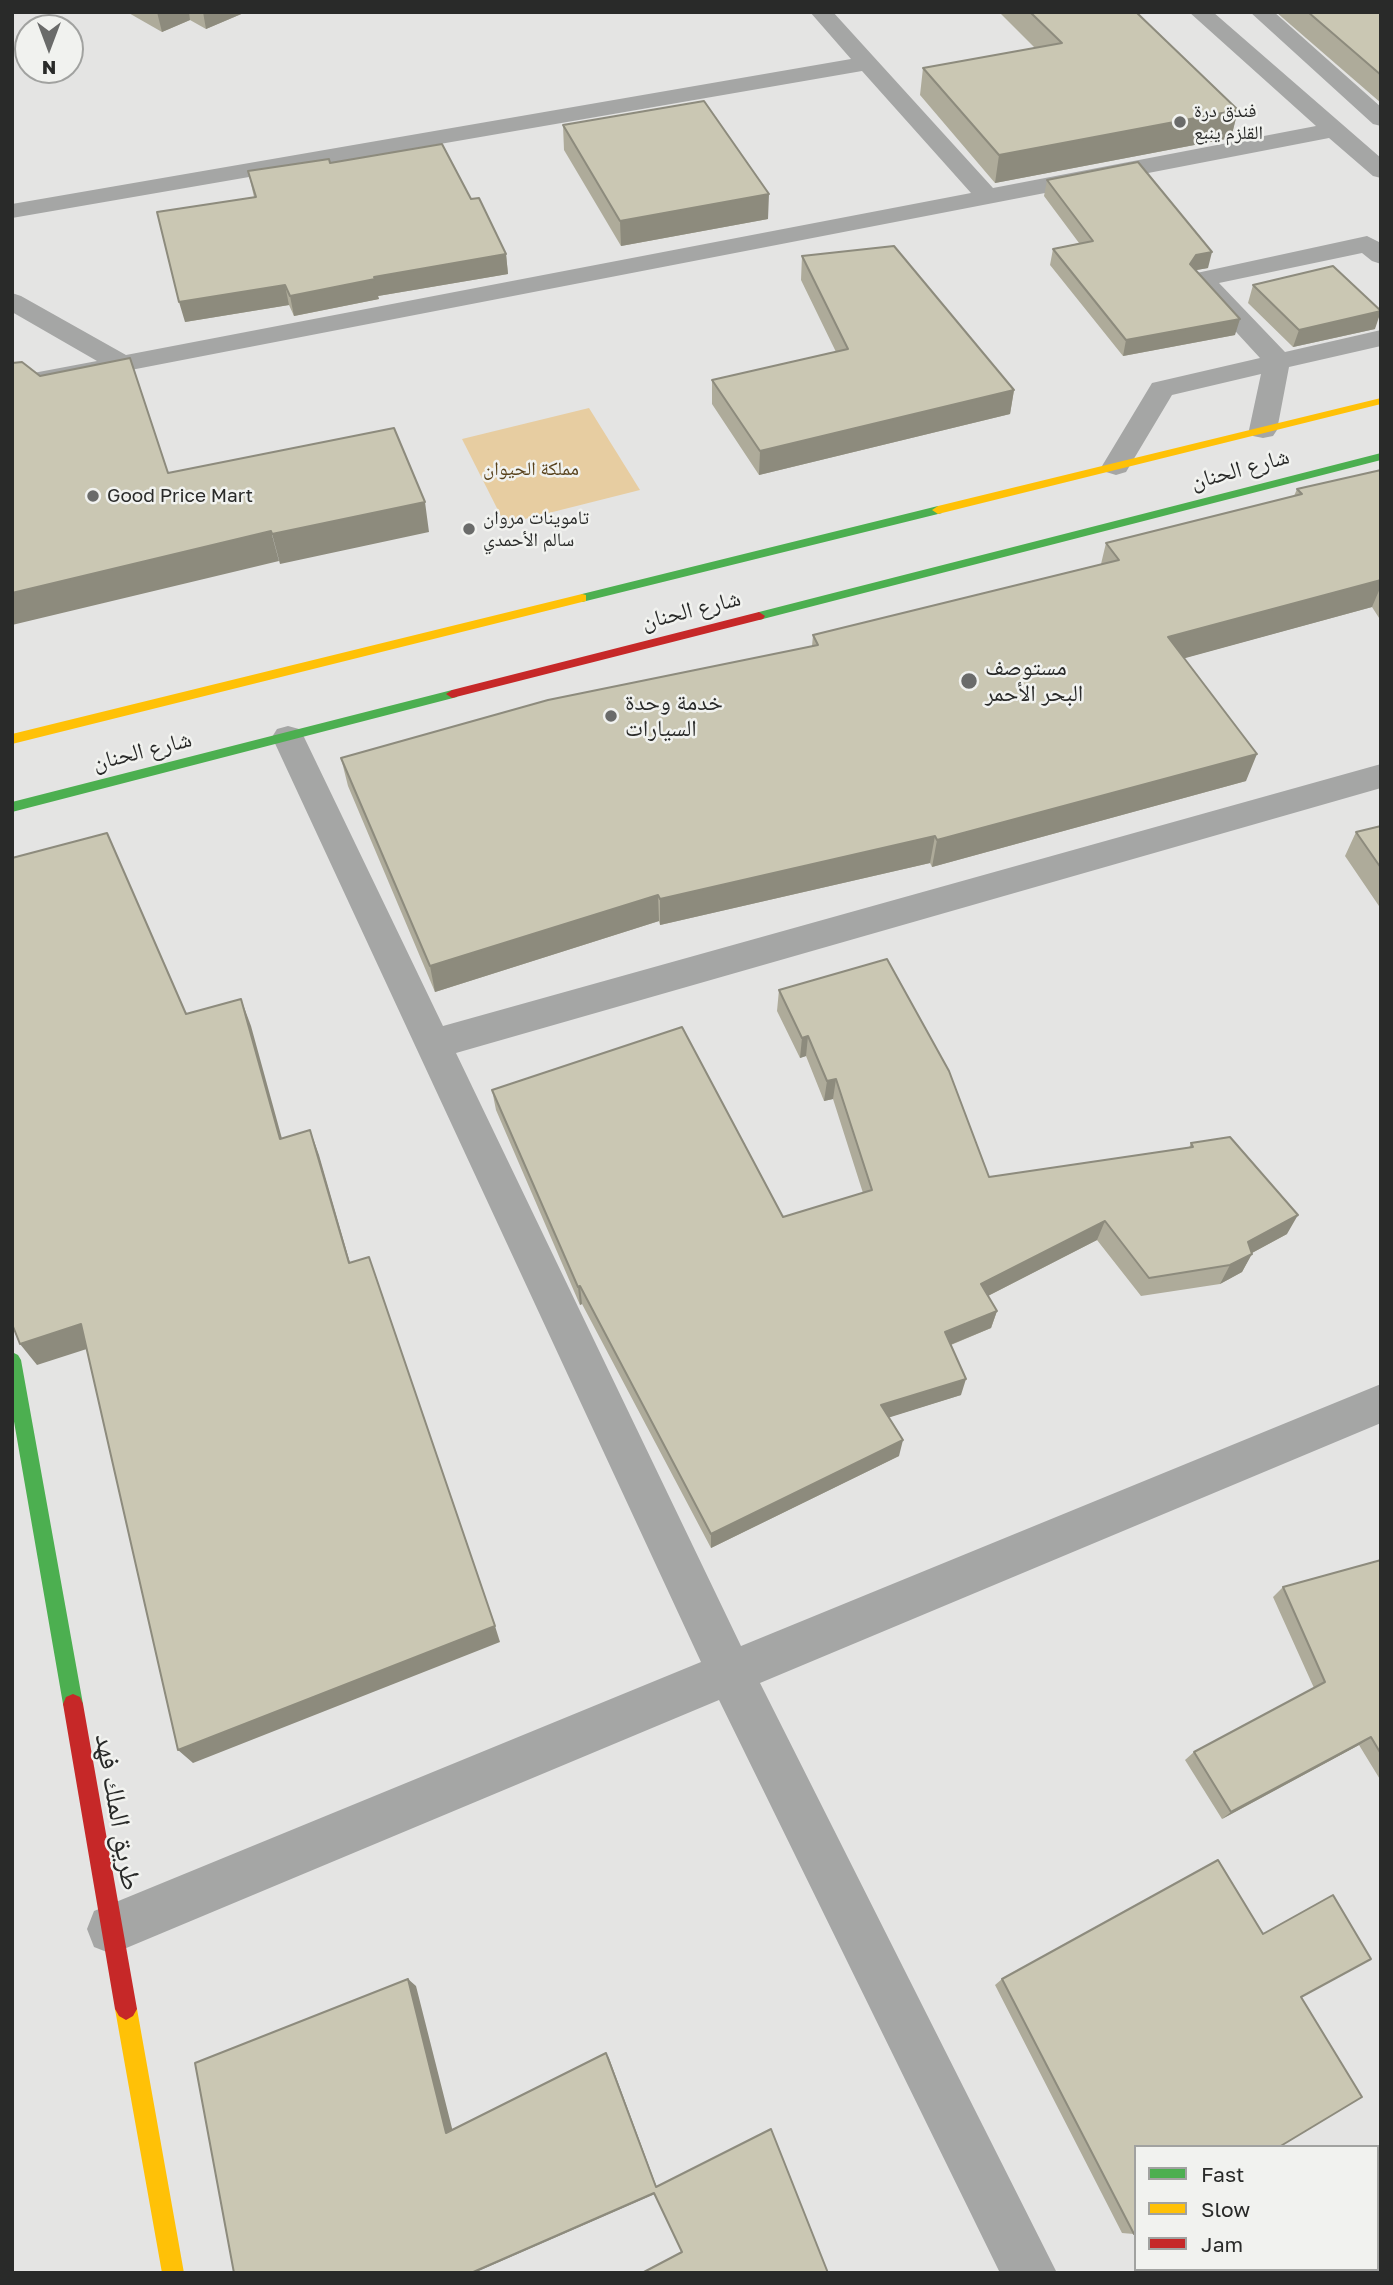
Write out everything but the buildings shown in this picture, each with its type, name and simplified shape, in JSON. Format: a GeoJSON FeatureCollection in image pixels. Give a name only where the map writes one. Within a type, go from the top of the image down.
{"type":"FeatureCollection","features":[{"type":"Feature","properties":{"kind":"main road","name":"شارع الحنان"},"geometry":{"type":"LineString","coordinates":[[12,739],[1381,401]]}},
{"type":"Feature","properties":{"kind":"main road","name":"شارع الحنان"},"geometry":{"type":"LineString","coordinates":[[12,807],[1381,456]]}},
{"type":"Feature","properties":{"kind":"main road"},"geometry":{"type":"LineString","coordinates":[[12,725],[73,724]]}},
{"type":"Feature","properties":{"kind":"main road"},"geometry":{"type":"LineString","coordinates":[[12,814],[31,802]]}},
{"type":"Feature","properties":{"kind":"main road","name":"طريق الملك فهد"},"geometry":{"type":"LineString","coordinates":[[12,1360],[173,2273]]}},
{"type":"Feature","properties":{"kind":"street"},"geometry":{"type":"LineString","coordinates":[[821,12],[988,197]]}},
{"type":"Feature","properties":{"kind":"street"},"geometry":{"type":"LineString","coordinates":[[1202,15],[1228,12]]}},
{"type":"Feature","properties":{"kind":"street"},"geometry":{"type":"LineString","coordinates":[[1262,12],[1381,119]]}},
{"type":"Feature","properties":{"kind":"street"},"geometry":{"type":"LineString","coordinates":[[1202,15],[1378,167]]}},
{"type":"Feature","properties":{"kind":"street"},"geometry":{"type":"LineString","coordinates":[[12,211],[867,63]]}},
{"type":"Feature","properties":{"kind":"street"},"geometry":{"type":"LineString","coordinates":[[12,385],[1334,130]]}},
{"type":"Feature","properties":{"kind":"street"},"geometry":{"type":"LineString","coordinates":[[1277,360],[1201,279],[1367,244],[1381,256]]}},
{"type":"Feature","properties":{"kind":"street"},"geometry":{"type":"LineString","coordinates":[[12,301],[122,364]]}},
{"type":"Feature","properties":{"kind":"street"},"geometry":{"type":"LineString","coordinates":[[1116,466],[1162,389],[1277,360],[1381,338]]}},
{"type":"Feature","properties":{"kind":"street"},"geometry":{"type":"LineString","coordinates":[[1263,430],[1277,360]]}},
{"type":"Feature","properties":{"kind":"street"},"geometry":{"type":"LineString","coordinates":[[288,737],[730,1673],[1029,2273]]}},
{"type":"Feature","properties":{"kind":"street"},"geometry":{"type":"LineString","coordinates":[[433,1044],[1381,776]]}},
{"type":"Feature","properties":{"kind":"street"},"geometry":{"type":"LineString","coordinates":[[112,1929],[1381,1403]]}},
{"type":"Feature","properties":{"kind":"green space","name":"مملكة الحيوان"},"geometry":{"type":"Polygon","coordinates":[[[589,408],[640,490],[505,524],[462,439],[589,408]]]}},
{"type":"Feature","properties":{"kind":"traffic: fast"},"geometry":{"type":"LineString","coordinates":[[759,616],[1381,456]]}},
{"type":"Feature","properties":{"kind":"traffic: fast"},"geometry":{"type":"LineString","coordinates":[[582,598],[938,510]]}},
{"type":"Feature","properties":{"kind":"traffic: fast"},"geometry":{"type":"LineString","coordinates":[[12,807],[452,694]]}},
{"type":"Feature","properties":{"kind":"traffic: fast"},"geometry":{"type":"LineString","coordinates":[[12,1360],[73,1704]]}},
{"type":"Feature","properties":{"kind":"traffic: slow"},"geometry":{"type":"LineString","coordinates":[[938,510],[1381,401]]}},
{"type":"Feature","properties":{"kind":"traffic: slow"},"geometry":{"type":"LineString","coordinates":[[12,739],[582,598]]}},
{"type":"Feature","properties":{"kind":"traffic: slow"},"geometry":{"type":"LineString","coordinates":[[126,2009],[173,2273]]}},
{"type":"Feature","properties":{"kind":"traffic: jam"},"geometry":{"type":"LineString","coordinates":[[452,694],[759,616]]}},
{"type":"Feature","properties":{"kind":"traffic: jam"},"geometry":{"type":"LineString","coordinates":[[73,1704],[126,2009]]}},
{"type":"Feature","properties":{"kind":"place","name":"فندق درة القلزم ينبع"},"geometry":{"type":"Point","coordinates":[1180,122]}},
{"type":"Feature","properties":{"kind":"place","name":"Good Price Mart"},"geometry":{"type":"Point","coordinates":[93,496]}},
{"type":"Feature","properties":{"kind":"place","name":"تاموينات مروان سالم الأحمدي"},"geometry":{"type":"Point","coordinates":[469,529]}},
{"type":"Feature","properties":{"kind":"place","name":"مستوصف البحر الأحمر"},"geometry":{"type":"Point","coordinates":[969,681]}},
{"type":"Feature","properties":{"kind":"place","name":"خدمة وحدة السيارات"},"geometry":{"type":"Point","coordinates":[611,716]}}]}
